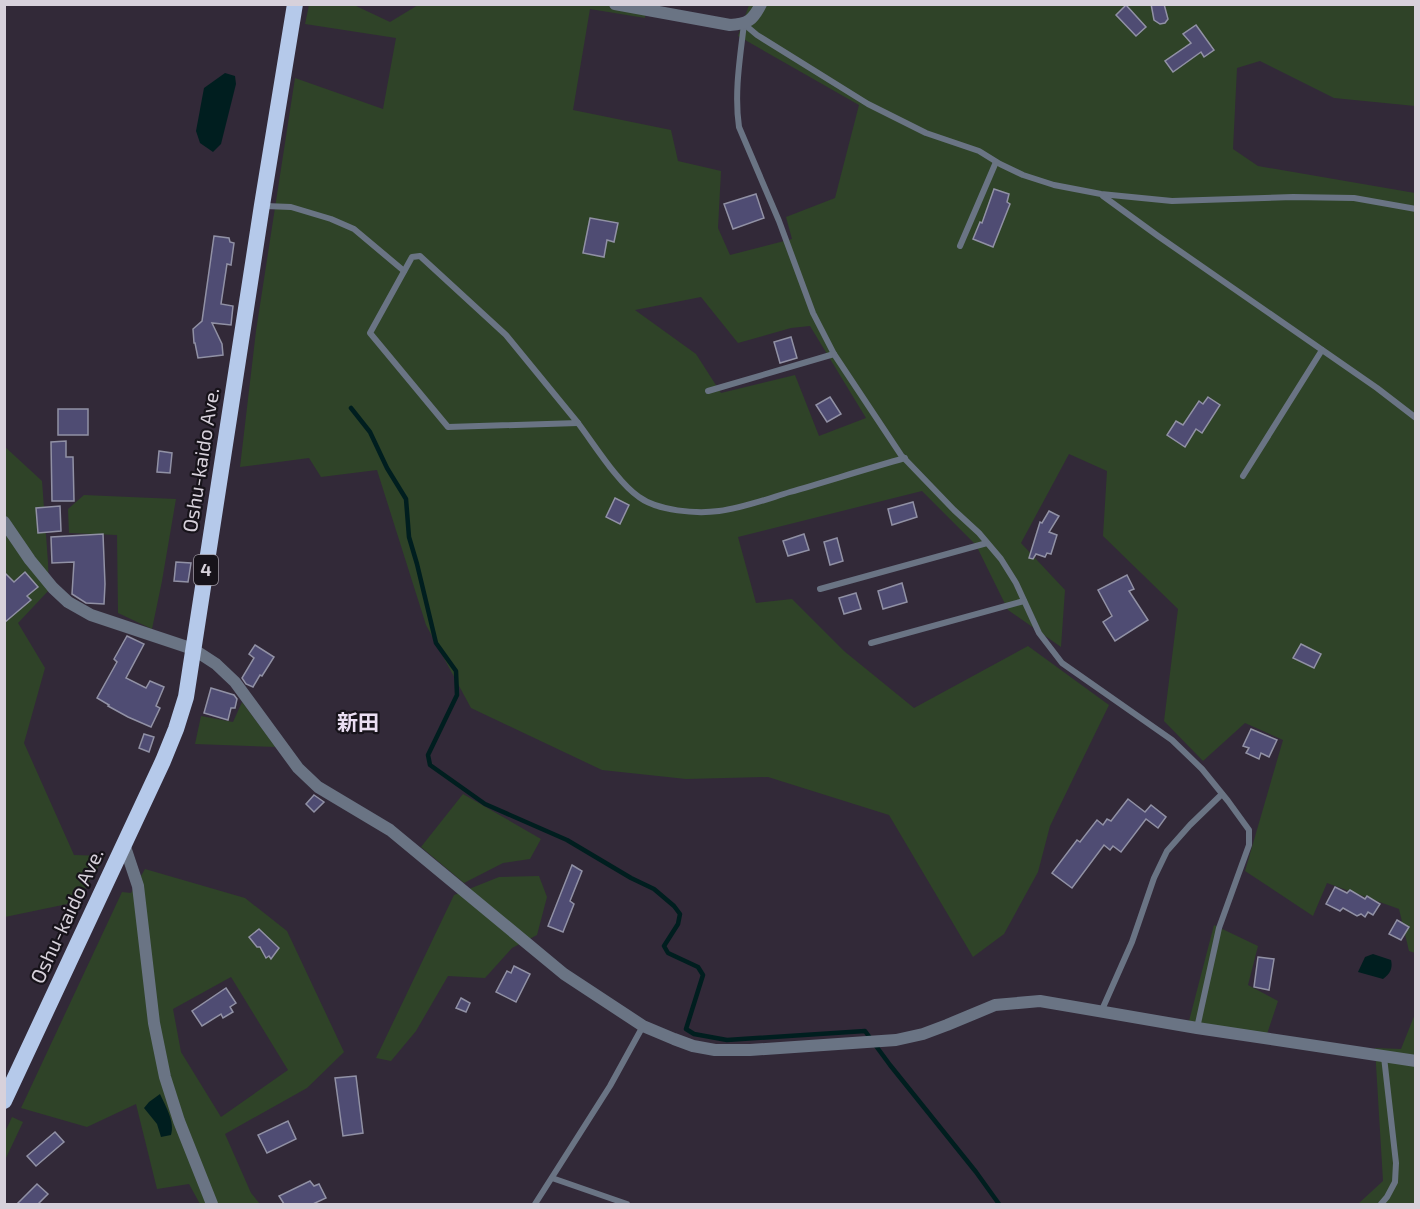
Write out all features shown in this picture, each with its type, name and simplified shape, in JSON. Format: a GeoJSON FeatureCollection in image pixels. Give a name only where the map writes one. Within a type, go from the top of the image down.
{"type":"FeatureCollection","features":[{"type":"Feature","properties":{"kind":"highway","name":"Oshu-kaido Ave."},"geometry":{"type":"LineString","coordinates":[[4,1101],[163,761],[186,698],[295,4]]}},
{"type":"Feature","properties":{"kind":"street"},"geometry":{"type":"LineString","coordinates":[[615,4],[730,25],[744,24],[755,15],[760,4]]}},
{"type":"Feature","properties":{"kind":"street"},"geometry":{"type":"LineString","coordinates":[[4,522],[30,560],[68,602],[91,615],[193,649],[216,664],[236,682],[298,768],[318,787],[390,830],[564,974],[643,1026],[693,1047],[715,1050],[750,1050],[896,1040],[923,1034],[995,1005],[1040,1001],[1197,1028],[1416,1061]]}},
{"type":"Feature","properties":{"kind":"street"},"geometry":{"type":"LineString","coordinates":[[124,844],[138,886],[154,1023],[165,1077],[179,1121],[212,1204]]}},
{"type":"Feature","properties":{"kind":"lane"},"geometry":{"type":"LineString","coordinates":[[744,24],[757,35],[868,104],[927,133],[979,151],[1023,175],[1054,185],[1101,194],[1172,201],[1293,197],[1354,198],[1416,209]]}},
{"type":"Feature","properties":{"kind":"lane"},"geometry":{"type":"LineString","coordinates":[[744,24],[737,92],[739,127],[779,221],[813,313],[834,354],[905,458],[979,533],[1001,559],[1016,583],[1039,633],[1062,663],[1172,740],[1202,770],[1249,831],[1249,845],[1219,928],[1197,1028]]}},
{"type":"Feature","properties":{"kind":"lane"},"geometry":{"type":"LineString","coordinates":[[960,246],[996,162]]}},
{"type":"Feature","properties":{"kind":"lane"},"geometry":{"type":"LineString","coordinates":[[1101,194],[1377,388],[1416,418]]}},
{"type":"Feature","properties":{"kind":"lane"},"geometry":{"type":"LineString","coordinates":[[262,206],[291,207],[331,219],[354,229],[404,271]]}},
{"type":"Feature","properties":{"kind":"lane"},"geometry":{"type":"LineString","coordinates":[[578,423],[448,427],[370,333],[412,257],[420,256],[506,335],[578,423],[621,480],[638,497],[651,504],[695,511],[718,511],[748,505],[905,458]]}},
{"type":"Feature","properties":{"kind":"lane"},"geometry":{"type":"LineString","coordinates":[[1243,476],[1322,350]]}},
{"type":"Feature","properties":{"kind":"lane"},"geometry":{"type":"LineString","coordinates":[[708,391],[834,354]]}},
{"type":"Feature","properties":{"kind":"lane"},"geometry":{"type":"LineString","coordinates":[[820,589],[987,543]]}},
{"type":"Feature","properties":{"kind":"lane"},"geometry":{"type":"LineString","coordinates":[[871,643],[1024,601]]}},
{"type":"Feature","properties":{"kind":"lane"},"geometry":{"type":"LineString","coordinates":[[1101,1012],[1132,942],[1154,878],[1167,851],[1222,794]]}},
{"type":"Feature","properties":{"kind":"lane"},"geometry":{"type":"LineString","coordinates":[[535,1204],[610,1086],[643,1026]]}},
{"type":"Feature","properties":{"kind":"lane"},"geometry":{"type":"LineString","coordinates":[[1381,1204],[1395,1182],[1396,1163],[1384,1057]]}},
{"type":"Feature","properties":{"kind":"lane"},"geometry":{"type":"LineString","coordinates":[[552,1178],[627,1204]]}},
{"type":"Feature","properties":{"kind":"green space"},"geometry":{"type":"Polygon","coordinates":[[[309,5],[354,5],[390,22],[418,5],[646,5],[645,18],[590,9],[573,110],[671,130],[678,161],[721,171],[718,228],[730,255],[792,239],[786,217],[835,198],[859,105],[738,36],[749,5],[1415,5],[1415,106],[1334,98],[1260,61],[1237,68],[1233,149],[1258,166],[1415,193],[1415,953],[1409,951],[1399,909],[1327,883],[1313,916],[1245,871],[1283,740],[1245,723],[1203,761],[1164,721],[1178,609],[1103,536],[1107,471],[1069,454],[1021,543],[1065,590],[1061,647],[1008,610],[976,545],[922,491],[738,537],[756,603],[792,599],[844,651],[914,708],[1028,646],[1109,705],[1050,826],[1038,872],[1004,934],[973,957],[889,815],[768,777],[686,779],[602,770],[471,708],[426,625],[377,470],[321,477],[309,458],[240,467],[256,331],[295,78],[383,109],[396,38],[305,24],[309,5]],[[701,297],[635,310],[696,354],[721,393],[795,375],[819,436],[866,418],[810,326],[791,328],[738,343],[701,297]]]}},
{"type":"Feature","properties":{"kind":"green space"},"geometry":{"type":"Polygon","coordinates":[[[4,446],[42,481],[48,562],[49,590],[18,623],[45,668],[24,743],[74,855],[105,856],[77,902],[5,917],[4,446]]]}},
{"type":"Feature","properties":{"kind":"green space"},"geometry":{"type":"Polygon","coordinates":[[[84,495],[176,499],[152,629],[118,613],[117,535],[69,533],[68,509],[84,495]]]}},
{"type":"Feature","properties":{"kind":"green space"},"geometry":{"type":"Polygon","coordinates":[[[242,702],[276,747],[195,744],[201,716],[233,722],[242,702]]]}},
{"type":"Feature","properties":{"kind":"green space"},"geometry":{"type":"Polygon","coordinates":[[[463,794],[541,839],[530,859],[503,863],[464,883],[421,847],[463,794]]]}},
{"type":"Feature","properties":{"kind":"green space"},"geometry":{"type":"Polygon","coordinates":[[[145,869],[245,898],[287,931],[344,1052],[307,1088],[225,1134],[251,1193],[260,1204],[200,1204],[189,1184],[157,1189],[136,1104],[87,1127],[21,1108],[122,892],[131,893],[145,869]],[[231,977],[173,1009],[181,1052],[221,1117],[288,1070],[231,977]]]}},
{"type":"Feature","properties":{"kind":"green space"},"geometry":{"type":"Polygon","coordinates":[[[539,876],[547,897],[537,935],[512,948],[485,978],[448,976],[416,1031],[391,1061],[376,1058],[454,895],[499,877],[539,876]]]}},
{"type":"Feature","properties":{"kind":"green space"},"geometry":{"type":"Polygon","coordinates":[[[1214,925],[1258,946],[1248,985],[1278,1001],[1267,1034],[1189,1021],[1214,925]]]}},
{"type":"Feature","properties":{"kind":"green space"},"geometry":{"type":"Polygon","coordinates":[[[1415,1014],[1415,1204],[1358,1204],[1383,1181],[1375,1048],[1401,1049],[1415,1014]]]}},
{"type":"Feature","properties":{"kind":"green space"},"geometry":{"type":"Polygon","coordinates":[[[12,1117],[23,1122],[5,1160],[5,1132],[12,1117]]]}},
{"type":"Feature","properties":{"kind":"shaded area"},"geometry":{"type":"Polygon","coordinates":[[[225,73],[235,76],[236,84],[221,144],[213,152],[200,143],[196,131],[204,88],[225,73]]]}},
{"type":"Feature","properties":{"kind":"shaded area"},"geometry":{"type":"Polygon","coordinates":[[[1373,954],[1391,960],[1390,971],[1383,979],[1358,972],[1365,957],[1373,954]]]}},
{"type":"Feature","properties":{"kind":"shaded area"},"geometry":{"type":"Polygon","coordinates":[[[160,1094],[172,1125],[171,1135],[161,1137],[157,1124],[144,1108],[160,1094]]]}},
{"type":"Feature","properties":{"kind":"building"},"geometry":{"type":"Polygon","coordinates":[[[1151,4],[1164,4],[1168,19],[1165,23],[1160,24],[1154,20],[1151,4]]]}},
{"type":"Feature","properties":{"kind":"building"},"geometry":{"type":"Polygon","coordinates":[[[1126,5],[1146,27],[1136,36],[1116,15],[1126,5]]]}},
{"type":"Feature","properties":{"kind":"building"},"geometry":{"type":"Polygon","coordinates":[[[1196,25],[1214,50],[1204,57],[1201,52],[1173,72],[1165,61],[1191,43],[1183,34],[1196,25]]]}},
{"type":"Feature","properties":{"kind":"building"},"geometry":{"type":"Polygon","coordinates":[[[994,189],[1009,194],[1007,202],[1010,204],[993,247],[973,239],[980,222],[982,223],[994,189]]]}},
{"type":"Feature","properties":{"kind":"building"},"geometry":{"type":"Polygon","coordinates":[[[756,194],[764,218],[733,229],[724,204],[756,194]]]}},
{"type":"Feature","properties":{"kind":"building"},"geometry":{"type":"Polygon","coordinates":[[[590,218],[618,223],[614,242],[607,240],[604,257],[583,253],[590,218]]]}},
{"type":"Feature","properties":{"kind":"building"},"geometry":{"type":"Polygon","coordinates":[[[214,236],[229,238],[230,242],[234,243],[231,265],[227,264],[221,304],[233,306],[231,325],[212,323],[222,344],[223,355],[198,358],[193,329],[202,321],[214,236]]]}},
{"type":"Feature","properties":{"kind":"building"},"geometry":{"type":"Polygon","coordinates":[[[791,337],[797,358],[780,363],[774,342],[791,337]]]}},
{"type":"Feature","properties":{"kind":"building"},"geometry":{"type":"Polygon","coordinates":[[[830,397],[841,414],[827,422],[816,405],[830,397]]]}},
{"type":"Feature","properties":{"kind":"building"},"geometry":{"type":"Polygon","coordinates":[[[1208,397],[1220,405],[1202,433],[1196,429],[1185,447],[1167,435],[1176,421],[1183,425],[1199,401],[1203,404],[1208,397]]]}},
{"type":"Feature","properties":{"kind":"building"},"geometry":{"type":"Polygon","coordinates":[[[58,409],[88,409],[88,435],[58,435],[58,409]]]}},
{"type":"Feature","properties":{"kind":"building"},"geometry":{"type":"Polygon","coordinates":[[[66,441],[66,457],[73,457],[74,501],[52,501],[51,442],[66,441]]]}},
{"type":"Feature","properties":{"kind":"building"},"geometry":{"type":"Polygon","coordinates":[[[159,451],[172,453],[170,473],[157,472],[159,451]]]}},
{"type":"Feature","properties":{"kind":"building"},"geometry":{"type":"Polygon","coordinates":[[[615,498],[629,505],[620,524],[606,517],[615,498]]]}},
{"type":"Feature","properties":{"kind":"building"},"geometry":{"type":"Polygon","coordinates":[[[913,502],[917,517],[892,525],[888,509],[913,502]]]}},
{"type":"Feature","properties":{"kind":"building"},"geometry":{"type":"Polygon","coordinates":[[[60,506],[61,531],[38,533],[36,508],[60,506]]]}},
{"type":"Feature","properties":{"kind":"building"},"geometry":{"type":"Polygon","coordinates":[[[1049,511],[1059,516],[1049,532],[1057,535],[1051,554],[1047,553],[1045,557],[1036,554],[1033,559],[1029,558],[1040,522],[1042,523],[1049,511]]]}},
{"type":"Feature","properties":{"kind":"building"},"geometry":{"type":"Polygon","coordinates":[[[103,534],[104,604],[86,603],[72,594],[74,562],[52,563],[51,537],[103,534]]]}},
{"type":"Feature","properties":{"kind":"building"},"geometry":{"type":"Polygon","coordinates":[[[804,534],[809,550],[788,556],[783,541],[804,534]]]}},
{"type":"Feature","properties":{"kind":"building"},"geometry":{"type":"Polygon","coordinates":[[[837,538],[843,561],[830,565],[824,542],[837,538]]]}},
{"type":"Feature","properties":{"kind":"building"},"geometry":{"type":"Polygon","coordinates":[[[176,562],[191,563],[188,582],[174,581],[176,562]]]}},
{"type":"Feature","properties":{"kind":"building"},"geometry":{"type":"Polygon","coordinates":[[[4,572],[14,582],[25,572],[38,587],[27,596],[31,600],[4,623],[4,572]]]}},
{"type":"Feature","properties":{"kind":"building"},"geometry":{"type":"Polygon","coordinates":[[[1127,575],[1134,589],[1129,591],[1148,620],[1115,641],[1103,622],[1112,616],[1098,590],[1127,575]]]}},
{"type":"Feature","properties":{"kind":"building"},"geometry":{"type":"Polygon","coordinates":[[[902,583],[907,602],[883,609],[878,591],[902,583]]]}},
{"type":"Feature","properties":{"kind":"building"},"geometry":{"type":"Polygon","coordinates":[[[856,593],[861,609],[844,614],[839,598],[856,593]]]}},
{"type":"Feature","properties":{"kind":"building"},"geometry":{"type":"Polygon","coordinates":[[[127,636],[144,644],[126,678],[146,688],[150,681],[164,687],[156,706],[160,708],[151,727],[128,717],[97,698],[117,662],[114,659],[127,636]]]}},
{"type":"Feature","properties":{"kind":"building"},"geometry":{"type":"Polygon","coordinates":[[[1301,644],[1321,654],[1314,668],[1293,658],[1301,644]]]}},
{"type":"Feature","properties":{"kind":"building"},"geometry":{"type":"Polygon","coordinates":[[[255,645],[274,657],[253,687],[246,684],[242,678],[254,658],[249,654],[255,645]]]}},
{"type":"Feature","properties":{"kind":"building"},"geometry":{"type":"Polygon","coordinates":[[[211,688],[234,695],[237,699],[235,708],[231,708],[228,720],[204,713],[211,688]]]}},
{"type":"Feature","properties":{"kind":"building"},"geometry":{"type":"Polygon","coordinates":[[[1251,729],[1277,740],[1269,757],[1261,753],[1259,759],[1246,753],[1249,748],[1243,746],[1251,729]]]}},
{"type":"Feature","properties":{"kind":"building"},"geometry":{"type":"Polygon","coordinates":[[[144,734],[154,737],[149,752],[139,748],[144,734]]]}},
{"type":"Feature","properties":{"kind":"building"},"geometry":{"type":"Polygon","coordinates":[[[314,795],[324,802],[314,812],[306,804],[314,795]]]}},
{"type":"Feature","properties":{"kind":"building"},"geometry":{"type":"Polygon","coordinates":[[[1128,799],[1145,812],[1151,805],[1166,817],[1158,828],[1146,819],[1121,852],[1113,846],[1110,850],[1104,845],[1072,888],[1052,873],[1077,840],[1080,842],[1097,820],[1103,825],[1107,819],[1111,821],[1128,799]]]}},
{"type":"Feature","properties":{"kind":"building"},"geometry":{"type":"Polygon","coordinates":[[[572,865],[582,871],[570,901],[574,904],[563,932],[548,926],[572,865]]]}},
{"type":"Feature","properties":{"kind":"building"},"geometry":{"type":"Polygon","coordinates":[[[1335,887],[1347,893],[1350,890],[1365,899],[1367,896],[1380,904],[1373,915],[1368,912],[1365,917],[1361,914],[1357,916],[1343,908],[1340,911],[1326,904],[1335,887]]]}},
{"type":"Feature","properties":{"kind":"building"},"geometry":{"type":"Polygon","coordinates":[[[1397,920],[1409,927],[1401,940],[1389,934],[1397,920]]]}},
{"type":"Feature","properties":{"kind":"building"},"geometry":{"type":"Polygon","coordinates":[[[259,929],[279,948],[271,959],[269,956],[266,958],[260,947],[257,947],[249,937],[259,929]]]}},
{"type":"Feature","properties":{"kind":"building"},"geometry":{"type":"Polygon","coordinates":[[[1258,957],[1274,959],[1269,990],[1254,987],[1258,957]]]}},
{"type":"Feature","properties":{"kind":"building"},"geometry":{"type":"Polygon","coordinates":[[[514,966],[530,974],[516,1002],[496,992],[507,971],[511,973],[514,966]]]}},
{"type":"Feature","properties":{"kind":"building"},"geometry":{"type":"Polygon","coordinates":[[[226,988],[236,1003],[230,1007],[233,1012],[223,1018],[221,1014],[202,1026],[192,1011],[226,988]]]}},
{"type":"Feature","properties":{"kind":"building"},"geometry":{"type":"Polygon","coordinates":[[[461,998],[470,1003],[466,1012],[456,1008],[461,998]]]}},
{"type":"Feature","properties":{"kind":"building"},"geometry":{"type":"Polygon","coordinates":[[[356,1076],[363,1133],[343,1136],[335,1078],[356,1076]]]}},
{"type":"Feature","properties":{"kind":"building"},"geometry":{"type":"Polygon","coordinates":[[[288,1121],[296,1139],[267,1153],[258,1135],[288,1121]]]}},
{"type":"Feature","properties":{"kind":"building"},"geometry":{"type":"Polygon","coordinates":[[[55,1132],[64,1142],[36,1166],[27,1156],[55,1132]]]}},
{"type":"Feature","properties":{"kind":"building"},"geometry":{"type":"Polygon","coordinates":[[[310,1181],[314,1186],[319,1184],[326,1198],[313,1204],[284,1204],[279,1196],[310,1181]]]}},
{"type":"Feature","properties":{"kind":"building"},"geometry":{"type":"Polygon","coordinates":[[[37,1184],[48,1194],[38,1204],[17,1204],[37,1184]]]}},
{"type":"Feature","properties":{"kind":"waterway"},"geometry":{"type":"LineString","coordinates":[[351,408],[370,432],[387,468],[406,499],[409,537],[436,643],[456,671],[457,695],[428,755],[430,765],[485,804],[567,840],[654,889],[674,906],[680,914],[678,924],[664,946],[668,953],[698,967],[703,975],[686,1029],[694,1034],[727,1040],[865,1031],[999,1204]]}},
{"type":"Feature","properties":{"kind":"district","name":"新田"},"geometry":{"type":"Point","coordinates":[358,723]}}]}
